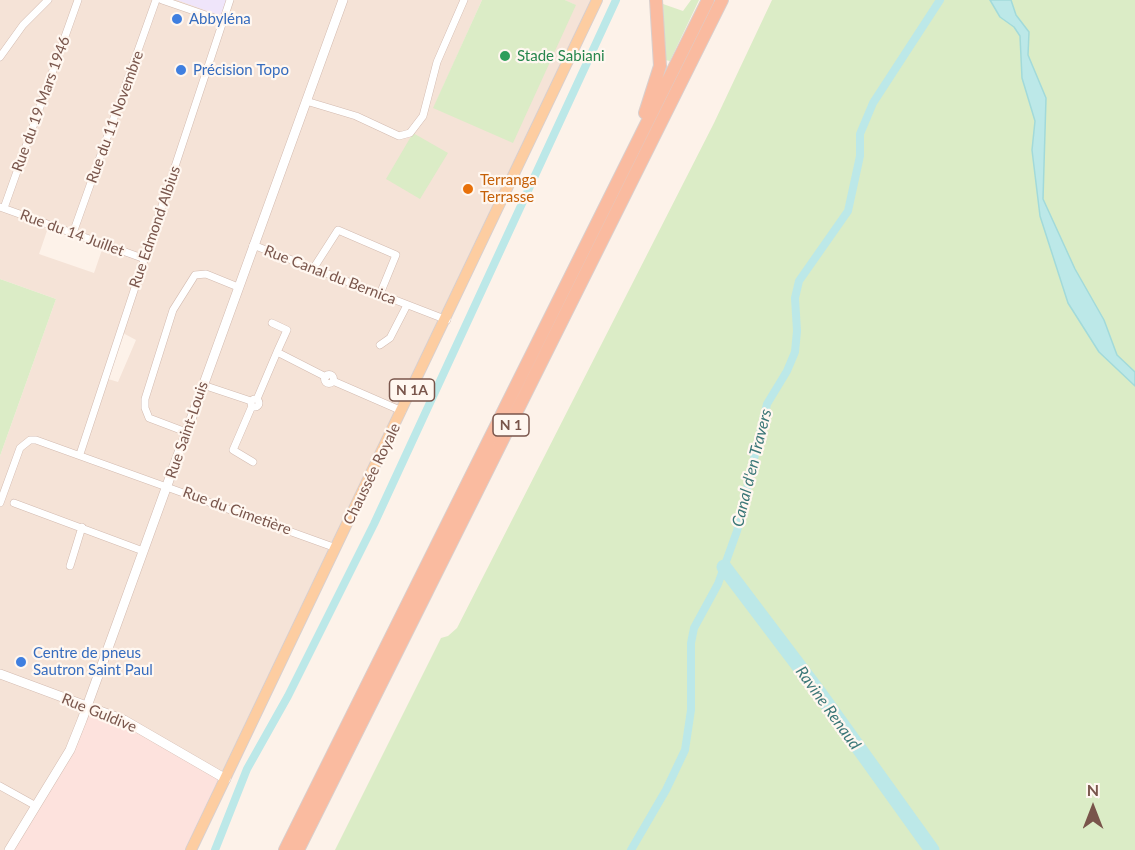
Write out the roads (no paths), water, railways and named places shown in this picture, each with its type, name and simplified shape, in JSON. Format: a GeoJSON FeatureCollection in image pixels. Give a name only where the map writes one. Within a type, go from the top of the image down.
{"type":"FeatureCollection","features":[{"type":"Feature","properties":{"kind":"highway"},"geometry":{"type":"LineString","coordinates":[[630,155],[660,66],[656,0]]}},
{"type":"Feature","properties":{"kind":"highway","name":"N 1"},"geometry":{"type":"LineString","coordinates":[[285,850],[708,0]]}},
{"type":"Feature","properties":{"kind":"highway","name":"N 1"},"geometry":{"type":"LineString","coordinates":[[298,850],[722,0]]}},
{"type":"Feature","properties":{"kind":"main road","name":"Chaussée Royale"},"geometry":{"type":"LineString","coordinates":[[191,850],[447,320],[597,0]]}},
{"type":"Feature","properties":{"kind":"street"},"geometry":{"type":"LineString","coordinates":[[0,57],[23,26],[48,0]]}},
{"type":"Feature","properties":{"kind":"street","name":"Rue du 19 Mars 1946"},"geometry":{"type":"LineString","coordinates":[[2,208],[78,0]]}},
{"type":"Feature","properties":{"kind":"street","name":"Rue du 11 Novembre"},"geometry":{"type":"LineString","coordinates":[[73,233],[156,0]]}},
{"type":"Feature","properties":{"kind":"street"},"geometry":{"type":"LineString","coordinates":[[162,0],[223,21]]}},
{"type":"Feature","properties":{"kind":"street","name":"Rue Edmond Albius"},"geometry":{"type":"LineString","coordinates":[[80,454],[230,0]]}},
{"type":"Feature","properties":{"kind":"street","name":"Rue Saint-Louis"},"geometry":{"type":"LineString","coordinates":[[9,850],[70,750],[343,0]]}},
{"type":"Feature","properties":{"kind":"street"},"geometry":{"type":"LineString","coordinates":[[306,101],[356,116],[399,136],[410,133],[423,116],[437,62],[465,0]]}},
{"type":"Feature","properties":{"kind":"street","name":"Rue du 14 Juillet"},"geometry":{"type":"LineString","coordinates":[[2,208],[145,259]]}},
{"type":"Feature","properties":{"kind":"street"},"geometry":{"type":"LineString","coordinates":[[313,269],[338,230],[396,255],[380,294]]}},
{"type":"Feature","properties":{"kind":"street","name":"Rue Canal du Bernica"},"geometry":{"type":"LineString","coordinates":[[253,245],[447,320]]}},
{"type":"Feature","properties":{"kind":"street"},"geometry":{"type":"LineString","coordinates":[[186,432],[149,418],[145,408],[145,399],[173,310],[195,275],[206,274],[238,287]]}},
{"type":"Feature","properties":{"kind":"street","name":"Rue Canal du Bernica"},"geometry":{"type":"LineString","coordinates":[[380,345],[390,338],[407,305]]}},
{"type":"Feature","properties":{"kind":"street"},"geometry":{"type":"LineString","coordinates":[[253,462],[233,450],[287,330],[272,323]]}},
{"type":"Feature","properties":{"kind":"street"},"geometry":{"type":"LineString","coordinates":[[277,352],[326,377],[328,383],[333,381],[402,411]]}},
{"type":"Feature","properties":{"kind":"street"},"geometry":{"type":"LineString","coordinates":[[203,385],[254,402]]}},
{"type":"Feature","properties":{"kind":"street","name":"Rue du Cimetière"},"geometry":{"type":"LineString","coordinates":[[0,503],[20,448],[30,440],[36,440],[336,548]]}},
{"type":"Feature","properties":{"kind":"street"},"geometry":{"type":"LineString","coordinates":[[14,503],[143,551]]}},
{"type":"Feature","properties":{"kind":"street"},"geometry":{"type":"LineString","coordinates":[[70,566],[82,528]]}},
{"type":"Feature","properties":{"kind":"street","name":"Rue Guldive"},"geometry":{"type":"LineString","coordinates":[[0,674],[135,725],[225,779]]}},
{"type":"Feature","properties":{"kind":"street"},"geometry":{"type":"LineString","coordinates":[[0,786],[36,806]]}},
{"type":"Feature","properties":{"kind":"water"},"geometry":{"type":"Polygon","coordinates":[[[990,0],[1011,0],[1016,15],[1029,32],[1028,55],[1046,98],[1043,199],[1075,269],[1104,320],[1117,355],[1135,372],[1135,386],[1099,352],[1068,303],[1040,216],[1032,150],[1035,121],[1022,78],[1020,36],[1014,27],[1000,17],[990,0]]]}},
{"type":"Feature","properties":{"kind":"waterway"},"geometry":{"type":"LineString","coordinates":[[215,850],[247,769],[288,696],[374,524],[616,0]]}},
{"type":"Feature","properties":{"kind":"waterway","name":"Canal d'en Travers"},"geometry":{"type":"LineString","coordinates":[[631,850],[666,790],[685,750],[691,710],[691,643],[694,628],[718,584],[737,531],[767,404],[787,371],[795,352],[797,331],[795,298],[799,281],[848,211],[860,156],[860,134],[873,103],[940,0]]}},
{"type":"Feature","properties":{"kind":"waterway","name":"Ravine Renaud"},"geometry":{"type":"LineString","coordinates":[[724,567],[820,694],[932,850]]}},
{"type":"Feature","properties":{"kind":"place","name":"Abbyléna"},"geometry":{"type":"Point","coordinates":[177,19]}},
{"type":"Feature","properties":{"kind":"place","name":"Stade Sabiani"},"geometry":{"type":"Point","coordinates":[505,56]}},
{"type":"Feature","properties":{"kind":"place","name":"Précision Topo"},"geometry":{"type":"Point","coordinates":[181,70]}},
{"type":"Feature","properties":{"kind":"place","name":"Terranga Terrasse"},"geometry":{"type":"Point","coordinates":[468,189]}},
{"type":"Feature","properties":{"kind":"place","name":"Centre de pneus Sautron Saint Paul"},"geometry":{"type":"Point","coordinates":[21,662]}}]}
